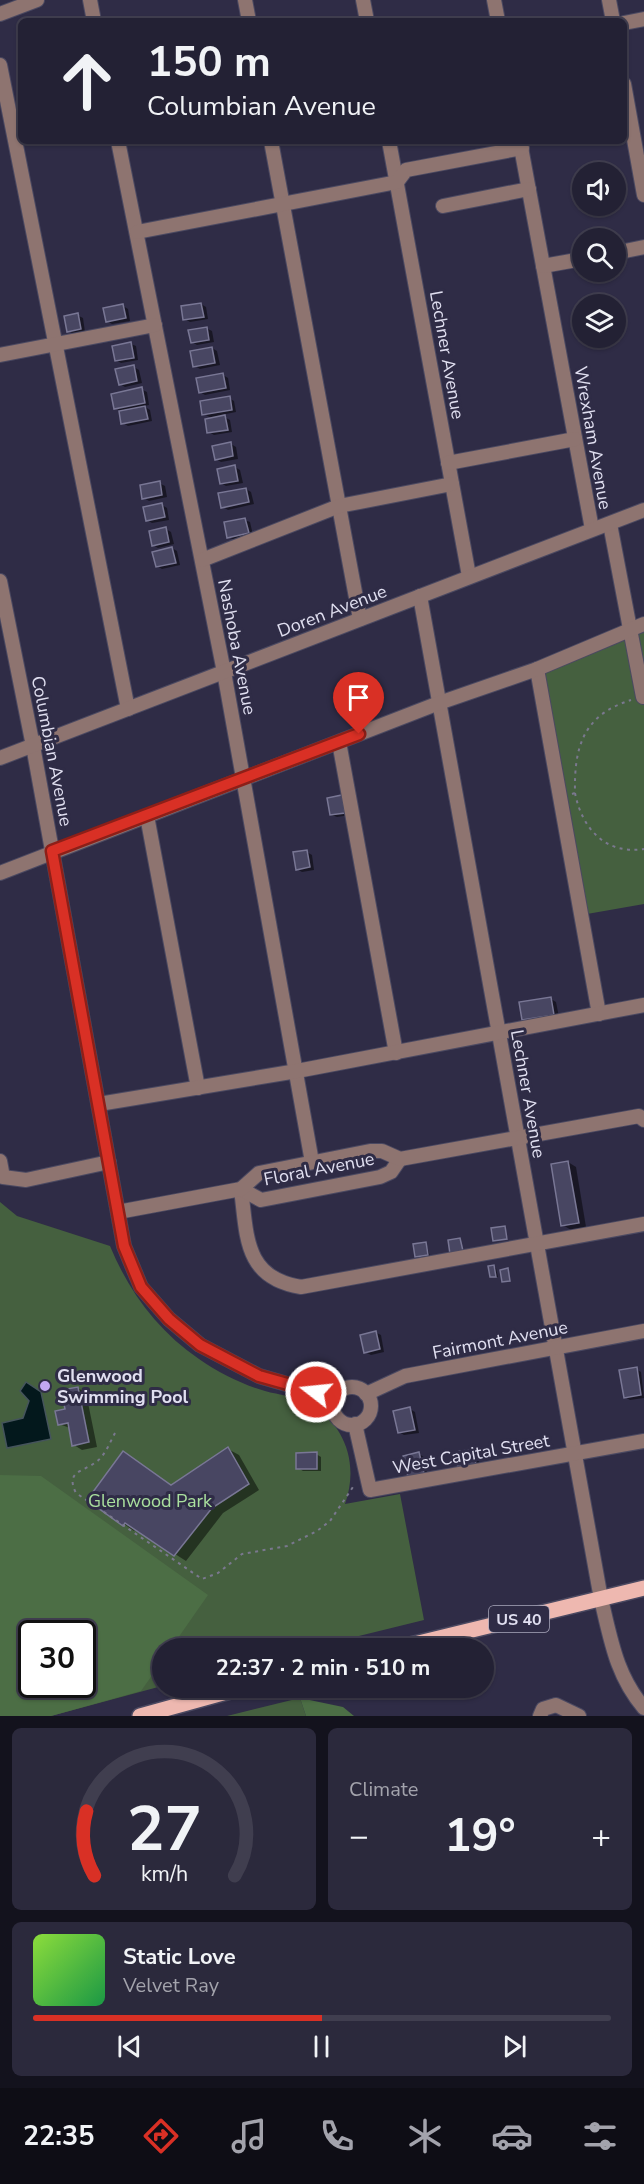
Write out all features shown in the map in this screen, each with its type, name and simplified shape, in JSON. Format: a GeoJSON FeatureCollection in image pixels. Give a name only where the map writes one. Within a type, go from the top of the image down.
{"type":"FeatureCollection","features":[{"type":"Feature","properties":{"kind":"main road","name":"US 40"},"geometry":{"type":"LineString","coordinates":[[439,1638],[644,1588]]}},
{"type":"Feature","properties":{"kind":"main road"},"geometry":{"type":"LineString","coordinates":[[140,1716],[206,1698]]}},
{"type":"Feature","properties":{"kind":"street"},"geometry":{"type":"LineString","coordinates":[[0,14],[37,0]]}},
{"type":"Feature","properties":{"kind":"street"},"geometry":{"type":"LineString","coordinates":[[90,0],[93,18]]}},
{"type":"Feature","properties":{"kind":"street"},"geometry":{"type":"LineString","coordinates":[[245,0],[248,18]]}},
{"type":"Feature","properties":{"kind":"street"},"geometry":{"type":"LineString","coordinates":[[363,0],[366,18]]}},
{"type":"Feature","properties":{"kind":"street"},"geometry":{"type":"LineString","coordinates":[[494,0],[497,18]]}},
{"type":"Feature","properties":{"kind":"street"},"geometry":{"type":"LineString","coordinates":[[609,0],[612,18]]}},
{"type":"Feature","properties":{"kind":"street"},"geometry":{"type":"LineString","coordinates":[[627,23],[644,20]]}},
{"type":"Feature","properties":{"kind":"street"},"geometry":{"type":"LineString","coordinates":[[0,65],[128,709]]}},
{"type":"Feature","properties":{"kind":"street"},"geometry":{"type":"LineString","coordinates":[[627,101],[644,195]]}},
{"type":"Feature","properties":{"kind":"street","name":"Nashoba Avenue"},"geometry":{"type":"LineString","coordinates":[[119,144],[224,672],[312,1162]]}},
{"type":"Feature","properties":{"kind":"street"},"geometry":{"type":"LineString","coordinates":[[272,144],[360,619]]}},
{"type":"Feature","properties":{"kind":"street","name":"Lechner Avenue"},"geometry":{"type":"LineString","coordinates":[[390,144],[469,576]]}},
{"type":"Feature","properties":{"kind":"street"},"geometry":{"type":"LineString","coordinates":[[136,232],[282,202],[397,182],[406,170],[521,145]]}},
{"type":"Feature","properties":{"kind":"street","name":"Wrexham Avenue"},"geometry":{"type":"LineString","coordinates":[[521,145],[592,529]]}},
{"type":"Feature","properties":{"kind":"street"},"geometry":{"type":"LineString","coordinates":[[443,206],[529,189]]}},
{"type":"Feature","properties":{"kind":"street"},"geometry":{"type":"LineString","coordinates":[[626,251],[644,247]]}},
{"type":"Feature","properties":{"kind":"street"},"geometry":{"type":"LineString","coordinates":[[543,266],[572,261]]}},
{"type":"Feature","properties":{"kind":"street"},"geometry":{"type":"LineString","coordinates":[[0,355],[155,325]]}},
{"type":"Feature","properties":{"kind":"street"},"geometry":{"type":"LineString","coordinates":[[448,463],[575,438]]}},
{"type":"Feature","properties":{"kind":"street"},"geometry":{"type":"LineString","coordinates":[[202,560],[339,506],[452,484]]}},
{"type":"Feature","properties":{"kind":"street","name":"Doren Avenue"},"geometry":{"type":"LineString","coordinates":[[0,758],[644,510]]}},
{"type":"Feature","properties":{"kind":"street","name":"Wrexham Avenue"},"geometry":{"type":"LineString","coordinates":[[610,524],[638,627],[643,698]]}},
{"type":"Feature","properties":{"kind":"street","name":"Columbian Avenue"},"geometry":{"type":"LineString","coordinates":[[0,581],[33,746],[118,1212]]}},
{"type":"Feature","properties":{"kind":"street","name":"Lechner Avenue"},"geometry":{"type":"LineString","coordinates":[[420,596],[601,1599],[616,1661],[628,1690],[644,1708]]}},
{"type":"Feature","properties":{"kind":"street"},"geometry":{"type":"LineString","coordinates":[[0,873],[439,703],[537,669],[638,627]]}},
{"type":"Feature","properties":{"kind":"street"},"geometry":{"type":"LineString","coordinates":[[537,669],[599,1014]]}},
{"type":"Feature","properties":{"kind":"street"},"geometry":{"type":"LineString","coordinates":[[339,742],[396,1053]]}},
{"type":"Feature","properties":{"kind":"street"},"geometry":{"type":"LineString","coordinates":[[147,816],[198,1088]]}},
{"type":"Feature","properties":{"kind":"street"},"geometry":{"type":"LineString","coordinates":[[99,1104],[297,1071],[644,1005]]}},
{"type":"Feature","properties":{"kind":"street","name":"Floral Avenue"},"geometry":{"type":"LineString","coordinates":[[118,1212],[241,1189],[259,1173],[370,1151],[382,1150],[400,1159],[642,1114]]}},
{"type":"Feature","properties":{"kind":"street","name":"Floral Avenue"},"geometry":{"type":"LineString","coordinates":[[241,1189],[261,1200],[380,1177],[391,1172],[400,1159]]}},
{"type":"Feature","properties":{"kind":"street"},"geometry":{"type":"LineString","coordinates":[[0,1161],[3,1177],[26,1180],[109,1162]]}},
{"type":"Feature","properties":{"kind":"street"},"geometry":{"type":"LineString","coordinates":[[241,1189],[248,1246],[259,1267],[281,1284],[301,1287],[644,1224]]}},
{"type":"Feature","properties":{"kind":"street"},"geometry":{"type":"LineString","coordinates":[[118,1212],[124,1246],[141,1287],[169,1319],[200,1345],[259,1376],[335,1398],[335,1414],[343,1422],[355,1424],[364,1420],[370,1410],[366,1394]]}},
{"type":"Feature","properties":{"kind":"street","name":"Fairmont Avenue"},"geometry":{"type":"LineString","coordinates":[[335,1398],[350,1387],[366,1394],[405,1376],[644,1331]]}},
{"type":"Feature","properties":{"kind":"street","name":"West Capital Street"},"geometry":{"type":"LineString","coordinates":[[355,1424],[370,1490],[644,1441]]}},
{"type":"Feature","properties":{"kind":"street"},"geometry":{"type":"LineString","coordinates":[[540,1716],[543,1709],[556,1705],[579,1716]]}},
{"type":"Feature","properties":{"kind":"path"},"geometry":{"type":"LineString","coordinates":[[643,698],[611,708],[599,716],[582,737],[575,758],[574,793],[586,826],[598,838],[624,850],[644,849]]}},
{"type":"Feature","properties":{"kind":"path"},"geometry":{"type":"LineString","coordinates":[[560,796],[574,793]]}},
{"type":"Feature","properties":{"kind":"path"},"geometry":{"type":"LineString","coordinates":[[115,1433],[97,1462],[78,1472],[74,1478],[72,1484],[76,1493],[202,1579],[218,1573],[242,1554],[287,1546],[317,1531],[330,1521],[355,1484]]}},
{"type":"Feature","properties":{"kind":"green space"},"geometry":{"type":"Polygon","coordinates":[[[644,631],[644,904],[587,914],[543,670],[644,631]]]}},
{"type":"Feature","properties":{"kind":"green space","name":"Glenwood Park"},"geometry":{"type":"Polygon","coordinates":[[[0,1202],[17,1216],[110,1246],[126,1279],[146,1309],[184,1348],[214,1369],[239,1381],[308,1403],[332,1422],[346,1447],[349,1460],[349,1489],[345,1504],[400,1494],[424,1620],[351,1638],[152,1638],[152,1689],[51,1716],[0,1716],[0,1202]]]}},
{"type":"Feature","properties":{"kind":"green space"},"geometry":{"type":"Polygon","coordinates":[[[0,1475],[41,1476],[208,1595],[178,1638],[152,1638],[152,1675],[141,1691],[51,1716],[0,1716],[0,1475]]]}},
{"type":"Feature","properties":{"kind":"green space"},"geometry":{"type":"Polygon","coordinates":[[[300,1698],[306,1716],[227,1716],[300,1698]]]}},
{"type":"Feature","properties":{"kind":"green space"},"geometry":{"type":"Polygon","coordinates":[[[300,1698],[343,1707],[354,1716],[306,1716],[300,1698]]]}},
{"type":"Feature","properties":{"kind":"shaded area"},"geometry":{"type":"Polygon","coordinates":[[[26,1382],[41,1392],[51,1439],[7,1448],[2,1423],[23,1418],[29,1401],[20,1391],[26,1382]]]}},
{"type":"Feature","properties":{"kind":"building"},"geometry":{"type":"Polygon","coordinates":[[[201,303],[204,317],[183,320],[181,306],[201,303]]]}},
{"type":"Feature","properties":{"kind":"building"},"geometry":{"type":"Polygon","coordinates":[[[123,304],[126,318],[106,322],[103,308],[123,304]]]}},
{"type":"Feature","properties":{"kind":"building"},"geometry":{"type":"Polygon","coordinates":[[[78,313],[81,329],[67,332],[64,316],[78,313]]]}},
{"type":"Feature","properties":{"kind":"building"},"geometry":{"type":"Polygon","coordinates":[[[207,327],[209,340],[191,343],[188,330],[207,327]]]}},
{"type":"Feature","properties":{"kind":"building"},"geometry":{"type":"Polygon","coordinates":[[[131,342],[134,358],[115,361],[112,346],[131,342]]]}},
{"type":"Feature","properties":{"kind":"building"},"geometry":{"type":"Polygon","coordinates":[[[212,347],[215,363],[193,367],[190,351],[212,347]]]}},
{"type":"Feature","properties":{"kind":"building"},"geometry":{"type":"Polygon","coordinates":[[[134,365],[137,381],[119,385],[115,369],[134,365]]]}},
{"type":"Feature","properties":{"kind":"building"},"geometry":{"type":"Polygon","coordinates":[[[223,373],[226,388],[199,393],[196,378],[223,373]]]}},
{"type":"Feature","properties":{"kind":"building"},"geometry":{"type":"Polygon","coordinates":[[[142,387],[145,403],[114,409],[111,394],[142,387]]]}},
{"type":"Feature","properties":{"kind":"building"},"geometry":{"type":"Polygon","coordinates":[[[230,396],[232,410],[202,415],[200,401],[230,396]]]}},
{"type":"Feature","properties":{"kind":"building"},"geometry":{"type":"Polygon","coordinates":[[[145,406],[148,419],[121,424],[119,411],[145,406]]]}},
{"type":"Feature","properties":{"kind":"building"},"geometry":{"type":"Polygon","coordinates":[[[225,415],[228,430],[207,433],[205,419],[225,415]]]}},
{"type":"Feature","properties":{"kind":"building"},"geometry":{"type":"Polygon","coordinates":[[[231,442],[233,456],[215,460],[212,446],[231,442]]]}},
{"type":"Feature","properties":{"kind":"building"},"geometry":{"type":"Polygon","coordinates":[[[235,465],[238,481],[220,484],[217,469],[235,465]]]}},
{"type":"Feature","properties":{"kind":"building"},"geometry":{"type":"Polygon","coordinates":[[[160,481],[162,495],[142,499],[140,485],[160,481]]]}},
{"type":"Feature","properties":{"kind":"building"},"geometry":{"type":"Polygon","coordinates":[[[246,488],[249,502],[221,508],[218,493],[246,488]]]}},
{"type":"Feature","properties":{"kind":"building"},"geometry":{"type":"Polygon","coordinates":[[[162,503],[165,517],[146,521],[143,507],[162,503]]]}},
{"type":"Feature","properties":{"kind":"building"},"geometry":{"type":"Polygon","coordinates":[[[245,518],[249,533],[227,538],[224,522],[245,518]]]}},
{"type":"Feature","properties":{"kind":"building"},"geometry":{"type":"Polygon","coordinates":[[[166,527],[169,542],[152,546],[149,531],[166,527]]]}},
{"type":"Feature","properties":{"kind":"building"},"geometry":{"type":"Polygon","coordinates":[[[172,547],[176,563],[156,567],[152,552],[172,547]]]}},
{"type":"Feature","properties":{"kind":"building"},"geometry":{"type":"Polygon","coordinates":[[[342,795],[345,813],[330,815],[327,798],[342,795]]]}},
{"type":"Feature","properties":{"kind":"building"},"geometry":{"type":"Polygon","coordinates":[[[307,850],[310,867],[296,870],[293,852],[307,850]]]}},
{"type":"Feature","properties":{"kind":"building"},"geometry":{"type":"Polygon","coordinates":[[[551,997],[554,1015],[522,1020],[519,1002],[551,997]]]}},
{"type":"Feature","properties":{"kind":"building"},"geometry":{"type":"Polygon","coordinates":[[[568,1161],[579,1223],[561,1226],[551,1164],[568,1161]]]}},
{"type":"Feature","properties":{"kind":"building"},"geometry":{"type":"Polygon","coordinates":[[[505,1226],[507,1239],[493,1241],[491,1228],[505,1226]]]}},
{"type":"Feature","properties":{"kind":"building"},"geometry":{"type":"Polygon","coordinates":[[[460,1238],[463,1251],[450,1254],[448,1240],[460,1238]]]}},
{"type":"Feature","properties":{"kind":"building"},"geometry":{"type":"Polygon","coordinates":[[[426,1242],[428,1255],[415,1257],[413,1244],[426,1242]]]}},
{"type":"Feature","properties":{"kind":"building"},"geometry":{"type":"Polygon","coordinates":[[[494,1265],[496,1277],[490,1277],[488,1266],[494,1265]]]}},
{"type":"Feature","properties":{"kind":"building"},"geometry":{"type":"Polygon","coordinates":[[[508,1268],[510,1281],[502,1282],[500,1270],[508,1268]]]}},
{"type":"Feature","properties":{"kind":"building"},"geometry":{"type":"Polygon","coordinates":[[[376,1331],[380,1349],[364,1353],[360,1335],[376,1331]]]}},
{"type":"Feature","properties":{"kind":"building"},"geometry":{"type":"Polygon","coordinates":[[[637,1367],[641,1395],[624,1398],[619,1370],[637,1367]]]}},
{"type":"Feature","properties":{"kind":"building"},"geometry":{"type":"Polygon","coordinates":[[[78,1387],[89,1442],[72,1446],[68,1423],[58,1425],[55,1411],[65,1409],[61,1390],[78,1387]]]}},
{"type":"Feature","properties":{"kind":"building"},"geometry":{"type":"Polygon","coordinates":[[[410,1407],[415,1430],[398,1433],[393,1411],[410,1407]]]}},
{"type":"Feature","properties":{"kind":"building"},"geometry":{"type":"Polygon","coordinates":[[[228,1447],[249,1484],[212,1508],[174,1556],[125,1523],[123,1526],[87,1500],[123,1451],[171,1485],[228,1447]]]}},
{"type":"Feature","properties":{"kind":"building"},"geometry":{"type":"Polygon","coordinates":[[[473,1449],[476,1465],[458,1468],[455,1452],[473,1449]]]}},
{"type":"Feature","properties":{"kind":"building"},"geometry":{"type":"Polygon","coordinates":[[[317,1452],[317,1469],[296,1469],[296,1453],[317,1452]]]}},
{"type":"Feature","properties":{"kind":"building"},"geometry":{"type":"Polygon","coordinates":[[[419,1452],[424,1473],[408,1477],[403,1456],[419,1452]]]}},
{"type":"Feature","properties":{"kind":"place","name":"Glenwood Swimming Pool"},"geometry":{"type":"Point","coordinates":[45,1386]}},
{"type":"Feature","properties":{"kind":"route"},"geometry":{"type":"LineString","coordinates":[[316,1392],[259,1376],[200,1345],[169,1319],[141,1287],[124,1246],[52,851],[359,734]]}}]}
